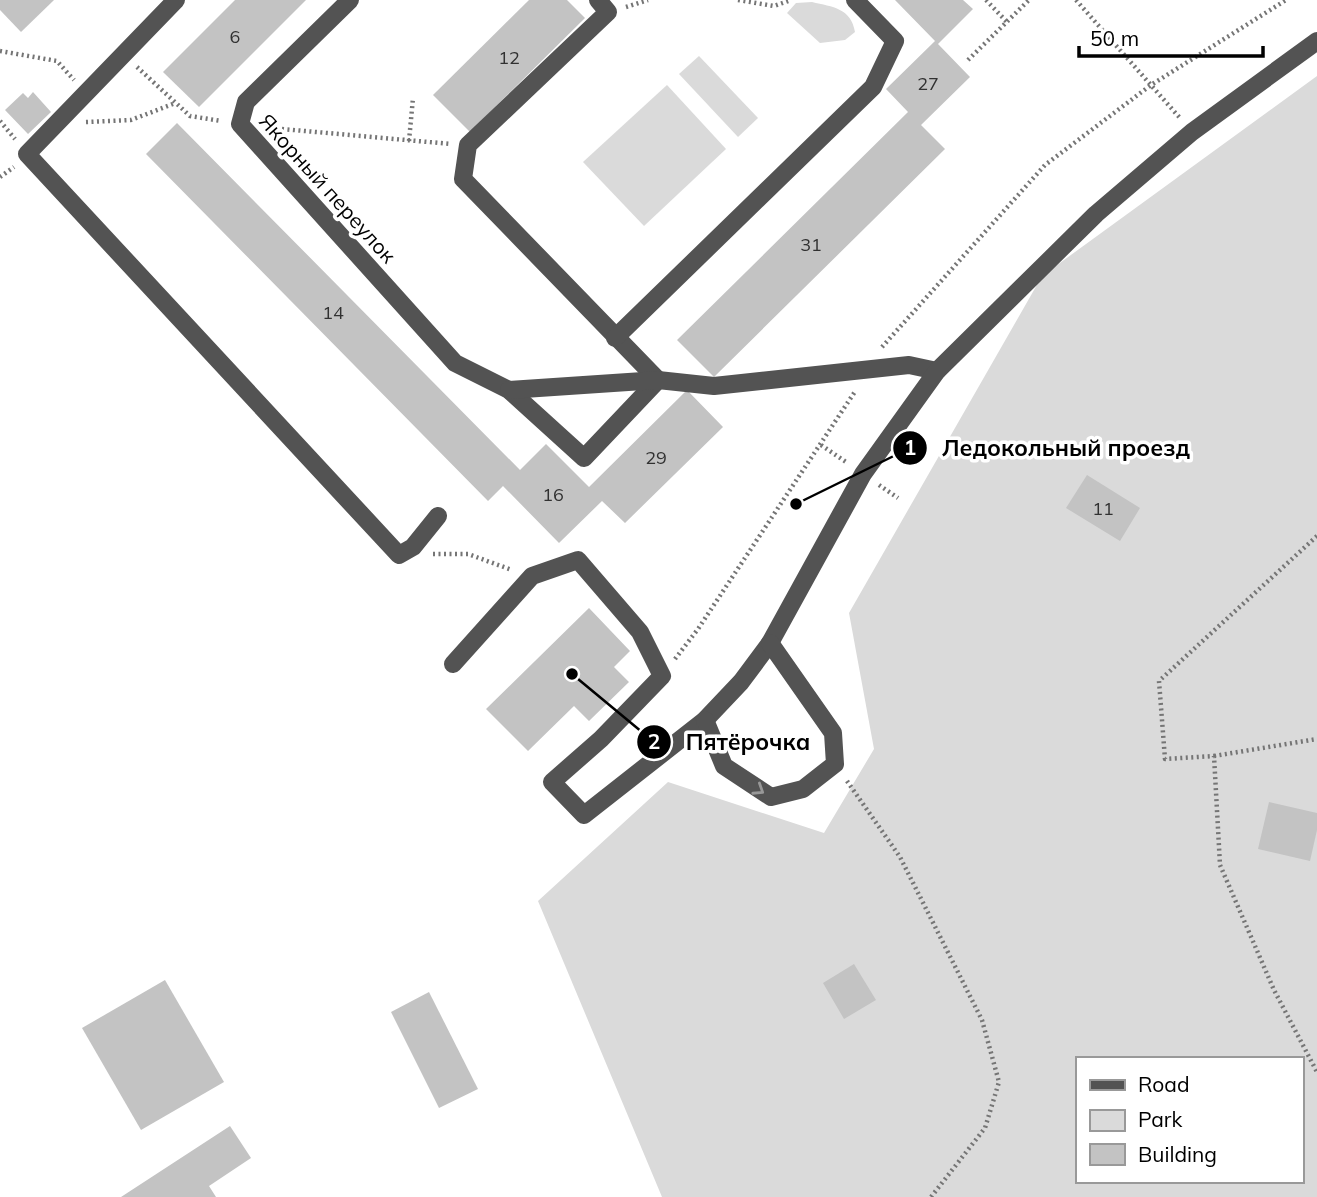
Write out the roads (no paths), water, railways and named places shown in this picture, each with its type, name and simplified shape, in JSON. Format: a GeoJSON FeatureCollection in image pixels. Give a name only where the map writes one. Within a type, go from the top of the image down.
{"type":"FeatureCollection","features":[{"type":"Feature","properties":{"kind":"street"},"geometry":{"type":"LineString","coordinates":[[176,0],[27,154],[399,555],[413,547],[438,516]]}},
{"type":"Feature","properties":{"kind":"street","name":"Якорный переулок"},"geometry":{"type":"LineString","coordinates":[[350,0],[246,102],[240,124],[455,363],[509,390]]}},
{"type":"Feature","properties":{"kind":"street"},"geometry":{"type":"LineString","coordinates":[[598,0],[608,12],[468,145],[463,179],[658,380]]}},
{"type":"Feature","properties":{"kind":"street"},"geometry":{"type":"LineString","coordinates":[[615,338],[873,87],[895,41],[855,0]]}},
{"type":"Feature","properties":{"kind":"street"},"geometry":{"type":"LineString","coordinates":[[453,663],[532,576],[578,560],[640,632],[662,676],[601,740],[552,782],[583,815],[705,720],[741,682],[770,643],[863,474],[937,371],[1096,214],[1192,132],[1317,41]]}},
{"type":"Feature","properties":{"kind":"street"},"geometry":{"type":"LineString","coordinates":[[509,390],[658,380],[714,386],[909,365],[937,371]]}},
{"type":"Feature","properties":{"kind":"street"},"geometry":{"type":"LineString","coordinates":[[509,390],[584,458],[658,380]]}},
{"type":"Feature","properties":{"kind":"street"},"geometry":{"type":"LineString","coordinates":[[705,720],[724,766],[771,797],[803,789],[835,764],[833,733],[770,643]]}},
{"type":"Feature","properties":{"kind":"place","name":"Ледокольный проезд"},"geometry":{"type":"Point","coordinates":[796,504]}},
{"type":"Feature","properties":{"kind":"place","name":"Пятёрочка"},"geometry":{"type":"Point","coordinates":[572,674]}}]}
